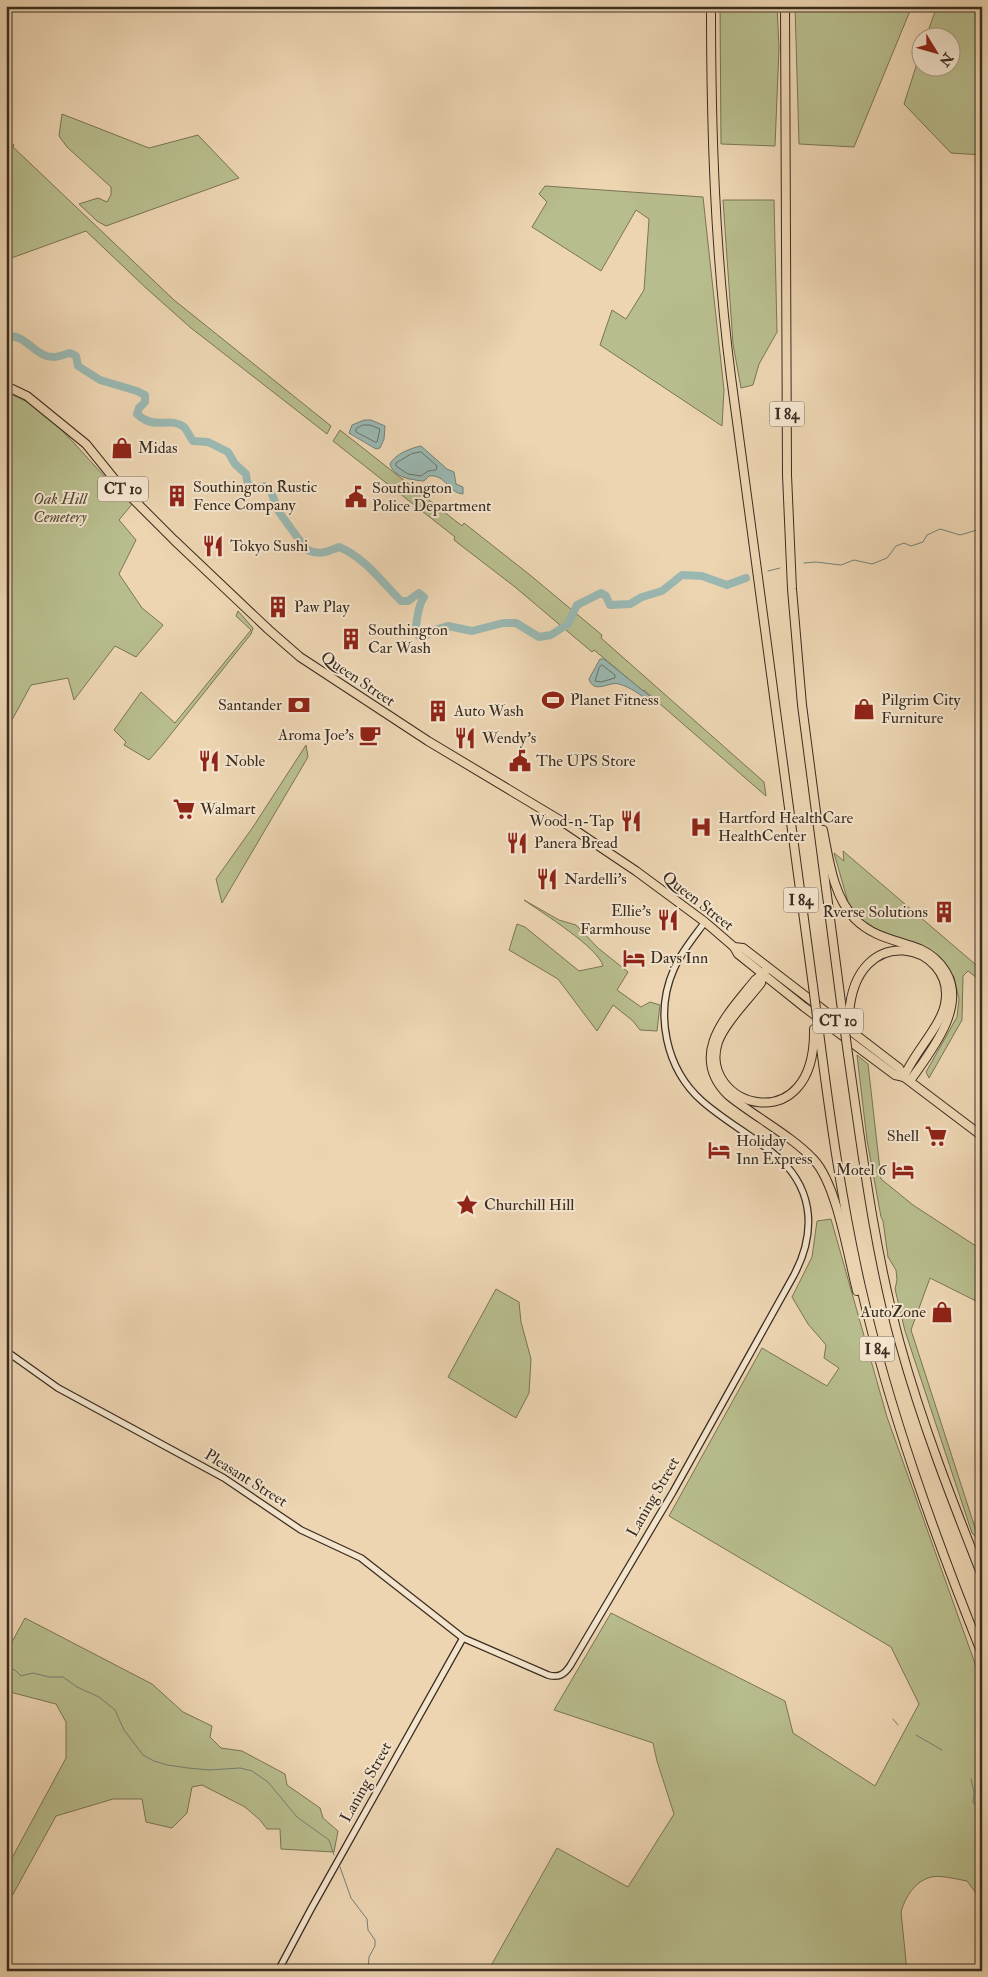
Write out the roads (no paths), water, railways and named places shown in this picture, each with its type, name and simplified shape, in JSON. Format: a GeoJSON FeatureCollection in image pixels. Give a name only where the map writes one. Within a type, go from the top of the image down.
{"type":"FeatureCollection","features":[{"type":"Feature","properties":{"kind":"highway","name":"I 84"},"geometry":{"type":"LineString","coordinates":[[712,6],[712,147],[720,285],[732,387],[792,827],[816,1031],[837,1165],[869,1319],[894,1410],[922,1499],[982,1654]]}},
{"type":"Feature","properties":{"kind":"highway","name":"I 84"},"geometry":{"type":"LineString","coordinates":[[785,6],[788,513],[798,667],[810,766],[819,821],[821,853],[846,1012],[848,1054],[873,1222],[895,1324],[930,1442],[982,1576]]}},
{"type":"Feature","properties":{"kind":"highway","name":"Queen Street"},"geometry":{"type":"LineString","coordinates":[[6,386],[27,396],[86,444],[120,486],[174,540],[268,630],[300,657],[428,741],[563,822],[656,885],[705,922],[734,947],[738,954],[765,971],[895,1075],[907,1079],[982,1136]]}},
{"type":"Feature","properties":{"kind":"highway"},"geometry":{"type":"LineString","coordinates":[[819,821],[842,900],[856,919],[876,934],[921,950],[931,956],[944,970],[951,983],[952,1006],[947,1020],[907,1079]]}},
{"type":"Feature","properties":{"kind":"highway"},"geometry":{"type":"LineString","coordinates":[[846,1012],[859,974],[868,963],[880,955],[895,951],[907,951],[924,957],[936,967],[944,984],[946,998],[944,1011],[909,1065],[907,1079]]}},
{"type":"Feature","properties":{"kind":"highway"},"geometry":{"type":"LineString","coordinates":[[765,971],[761,983],[718,1042],[717,1064],[721,1076],[728,1086],[743,1098],[756,1102],[777,1101],[792,1093],[810,1067],[816,1031]]}},
{"type":"Feature","properties":{"kind":"highway"},"geometry":{"type":"LineString","coordinates":[[765,971],[755,980],[716,1033],[711,1056],[713,1072],[719,1085],[728,1095],[806,1153],[817,1164],[826,1178],[836,1209],[866,1325],[894,1410]]}},
{"type":"Feature","properties":{"kind":"street","name":"Laning Street"},"geometry":{"type":"LineString","coordinates":[[278,1971],[320,1892],[463,1638],[548,1676],[558,1677],[566,1672],[672,1492],[803,1257],[808,1239],[808,1212],[804,1195],[796,1179],[780,1160],[699,1098],[682,1076],[670,1050],[664,1021],[667,990],[678,961],[705,922]]}},
{"type":"Feature","properties":{"kind":"street","name":"Pleasant Street"},"geometry":{"type":"LineString","coordinates":[[6,1351],[58,1388],[224,1478],[302,1530],[362,1558],[463,1638]]}},
{"type":"Feature","properties":{"kind":"water"},"geometry":{"type":"Polygon","coordinates":[[[364,420],[371,420],[385,426],[384,439],[380,448],[376,449],[349,433],[352,425],[364,420]]]}},
{"type":"Feature","properties":{"kind":"water"},"geometry":{"type":"Polygon","coordinates":[[[421,446],[447,469],[454,472],[456,484],[463,487],[463,494],[458,493],[435,476],[429,476],[424,481],[414,480],[399,475],[392,469],[390,464],[399,454],[421,446]]]}},
{"type":"Feature","properties":{"kind":"water"},"geometry":{"type":"Polygon","coordinates":[[[600,659],[604,659],[652,698],[652,701],[650,702],[631,689],[619,684],[598,687],[591,684],[589,679],[600,659]]]}},
{"type":"Feature","properties":{"kind":"waterway"},"geometry":{"type":"LineString","coordinates":[[6,337],[13,336],[19,338],[41,354],[47,356],[56,357],[70,353],[76,356],[78,366],[100,380],[145,395],[145,402],[139,408],[137,414],[144,419],[156,423],[179,424],[185,428],[193,441],[208,442],[228,452],[235,464],[246,474],[247,482],[250,486],[256,488],[264,486],[271,492],[279,512],[306,549],[319,553],[339,547],[365,563],[401,601],[408,601],[419,593],[424,597],[419,609],[415,630],[419,636],[427,635],[434,630],[448,626],[472,631],[503,623],[516,623],[539,637],[551,635],[568,624],[577,605],[601,593],[606,596],[610,605],[630,604],[642,597],[662,591],[682,575],[702,576],[727,585],[746,578]]}},
{"type":"Feature","properties":{"kind":"waterway"},"geometry":{"type":"LineString","coordinates":[[804,563],[816,562],[841,565],[854,560],[872,564],[887,558],[896,546],[904,543],[911,546],[923,542],[927,535],[940,529],[960,535],[977,530],[982,533]]}},
{"type":"Feature","properties":{"kind":"waterway"},"geometry":{"type":"LineString","coordinates":[[768,571],[780,568]]}},
{"type":"Feature","properties":{"kind":"waterway"},"geometry":{"type":"LineString","coordinates":[[6,1667],[15,1670],[21,1676],[33,1673],[49,1677],[63,1677],[77,1687],[99,1697],[115,1710],[124,1730],[143,1755],[154,1761],[188,1768],[209,1770],[240,1768],[252,1771],[268,1782],[297,1817],[329,1840],[334,1855]]}},
{"type":"Feature","properties":{"kind":"waterway"},"geometry":{"type":"LineString","coordinates":[[893,1719],[898,1725]]}},
{"type":"Feature","properties":{"kind":"waterway"},"geometry":{"type":"LineString","coordinates":[[916,1735],[942,1750]]}},
{"type":"Feature","properties":{"kind":"waterway"},"geometry":{"type":"LineString","coordinates":[[971,1779],[974,1792],[973,1803],[982,1808]]}},
{"type":"Feature","properties":{"kind":"waterway"},"geometry":{"type":"LineString","coordinates":[[340,1867],[351,1898],[367,1919],[368,1930],[375,1940],[375,1946],[369,1957],[368,1971]]}},
{"type":"Feature","properties":{"kind":"place","name":"Midas"},"geometry":{"type":"Point","coordinates":[122,448]}},
{"type":"Feature","properties":{"kind":"place","name":"Southington Rustic Fence Company"},"geometry":{"type":"Point","coordinates":[177,496]}},
{"type":"Feature","properties":{"kind":"place","name":"Southington Police Department"},"geometry":{"type":"Point","coordinates":[356,497]}},
{"type":"Feature","properties":{"kind":"place","name":"Tokyo Sushi"},"geometry":{"type":"Point","coordinates":[213,546]}},
{"type":"Feature","properties":{"kind":"place","name":"Paw Play"},"geometry":{"type":"Point","coordinates":[278,607]}},
{"type":"Feature","properties":{"kind":"place","name":"Southington Car Wash"},"geometry":{"type":"Point","coordinates":[351,639]}},
{"type":"Feature","properties":{"kind":"place","name":"Planet Fitness"},"geometry":{"type":"Point","coordinates":[553,700]}},
{"type":"Feature","properties":{"kind":"place","name":"Santander"},"geometry":{"type":"Point","coordinates":[299,705]}},
{"type":"Feature","properties":{"kind":"place","name":"Pilgrim City Furniture"},"geometry":{"type":"Point","coordinates":[864,709]}},
{"type":"Feature","properties":{"kind":"place","name":"Auto Wash"},"geometry":{"type":"Point","coordinates":[438,711]}},
{"type":"Feature","properties":{"kind":"place","name":"Aroma Joe's"},"geometry":{"type":"Point","coordinates":[370,735]}},
{"type":"Feature","properties":{"kind":"place","name":"Wendy's"},"geometry":{"type":"Point","coordinates":[465,738]}},
{"type":"Feature","properties":{"kind":"place","name":"Noble"},"geometry":{"type":"Point","coordinates":[209,761]}},
{"type":"Feature","properties":{"kind":"place","name":"The UPS Store"},"geometry":{"type":"Point","coordinates":[520,761]}},
{"type":"Feature","properties":{"kind":"place","name":"Walmart"},"geometry":{"type":"Point","coordinates":[184,809]}},
{"type":"Feature","properties":{"kind":"place","name":"Wood-n-Tap"},"geometry":{"type":"Point","coordinates":[631,821]}},
{"type":"Feature","properties":{"kind":"place","name":"Hartford HealthCare HealthCenter"},"geometry":{"type":"Point","coordinates":[701,827]}},
{"type":"Feature","properties":{"kind":"place","name":"Panera Bread"},"geometry":{"type":"Point","coordinates":[517,843]}},
{"type":"Feature","properties":{"kind":"place","name":"Nardelli's"},"geometry":{"type":"Point","coordinates":[547,879]}},
{"type":"Feature","properties":{"kind":"place","name":"Rverse Solutions"},"geometry":{"type":"Point","coordinates":[944,912]}},
{"type":"Feature","properties":{"kind":"place","name":"Ellie's Farmhouse"},"geometry":{"type":"Point","coordinates":[668,920]}},
{"type":"Feature","properties":{"kind":"place","name":"Days Inn"},"geometry":{"type":"Point","coordinates":[634,958]}},
{"type":"Feature","properties":{"kind":"place","name":"Shell"},"geometry":{"type":"Point","coordinates":[936,1136]}},
{"type":"Feature","properties":{"kind":"place","name":"Holiday Inn Express"},"geometry":{"type":"Point","coordinates":[719,1150]}},
{"type":"Feature","properties":{"kind":"place","name":"Motel 6"},"geometry":{"type":"Point","coordinates":[903,1170]}},
{"type":"Feature","properties":{"kind":"place","name":"Churchill Hill"},"geometry":{"type":"Point","coordinates":[467,1205]}},
{"type":"Feature","properties":{"kind":"place","name":"AutoZone"},"geometry":{"type":"Point","coordinates":[942,1312]}},
{"type":"Feature","properties":{"kind":"park label","name":"Oak Hill Cemetery"},"geometry":{"type":"Point","coordinates":[60,508]}}]}
